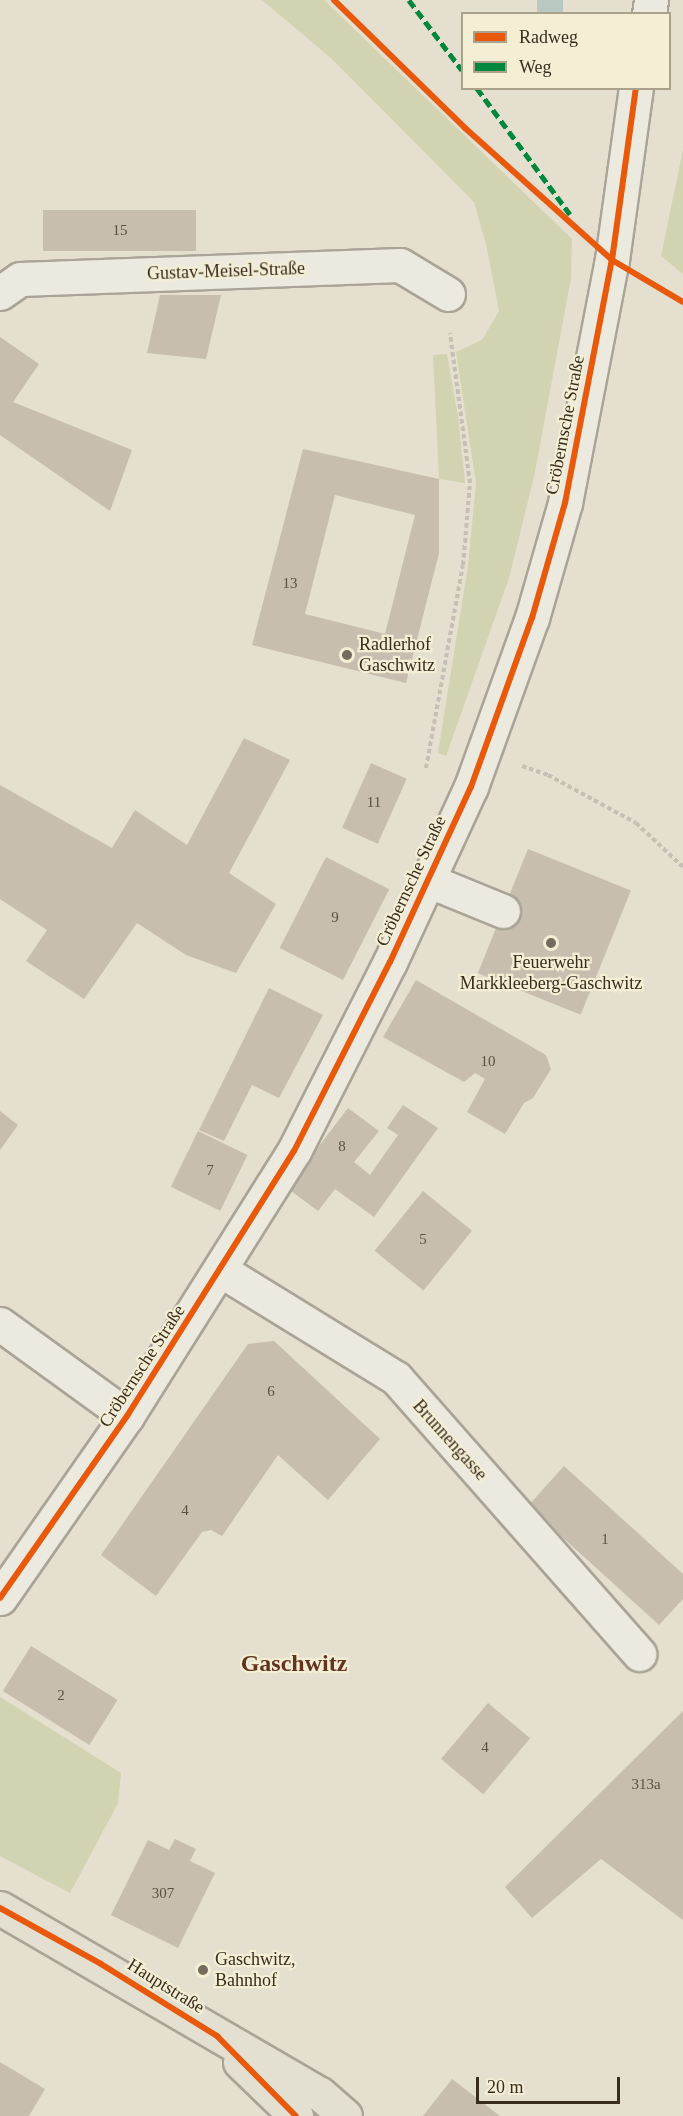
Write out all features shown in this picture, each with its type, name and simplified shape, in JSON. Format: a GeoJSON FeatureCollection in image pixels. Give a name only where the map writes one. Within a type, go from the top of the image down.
{"type":"FeatureCollection","features":[{"type":"Feature","properties":{"kind":"main road","name":"Hauptstraße"},"geometry":{"type":"LineString","coordinates":[[0,1908],[101,1964],[217,2036],[320,2094],[345,2116]]}},
{"type":"Feature","properties":{"kind":"main road","name":"Hauptstraße"},"geometry":{"type":"LineString","coordinates":[[217,2036],[296,2116]]}},
{"type":"Feature","properties":{"kind":"street","name":"Cröbernsche Straße"},"geometry":{"type":"LineString","coordinates":[[0,1598],[127,1416],[222,1271],[294,1151],[428,880],[485,753],[532,618],[565,503],[612,260],[636,90]]}},
{"type":"Feature","properties":{"kind":"street","name":"Gustav-Meisel-Straße"},"geometry":{"type":"LineString","coordinates":[[0,293],[20,279],[400,265],[448,294]]}},
{"type":"Feature","properties":{"kind":"street"},"geometry":{"type":"LineString","coordinates":[[428,880],[503,911]]}},
{"type":"Feature","properties":{"kind":"street","name":"Brunnengasse"},"geometry":{"type":"LineString","coordinates":[[222,1271],[396,1378],[639,1654]]}},
{"type":"Feature","properties":{"kind":"street"},"geometry":{"type":"LineString","coordinates":[[0,1324],[127,1416]]}},
{"type":"Feature","properties":{"kind":"path"},"geometry":{"type":"LineString","coordinates":[[426,768],[463,565],[470,483],[451,353],[448,294]]}},
{"type":"Feature","properties":{"kind":"path"},"geometry":{"type":"LineString","coordinates":[[485,753],[548,775],[636,823],[683,867]]}},
{"type":"Feature","properties":{"kind":"green space"},"geometry":{"type":"Polygon","coordinates":[[[262,0],[324,0],[572,239],[571,278],[534,477],[509,578],[446,756],[438,753],[468,566],[476,483],[456,352],[482,340],[499,311],[486,244],[474,202],[332,59],[262,0]]]}},
{"type":"Feature","properties":{"kind":"green space"},"geometry":{"type":"Polygon","coordinates":[[[683,150],[683,274],[661,256],[683,150]]]}},
{"type":"Feature","properties":{"kind":"green space"},"geometry":{"type":"Polygon","coordinates":[[[447,354],[458,417],[465,483],[439,479],[433,355],[447,354]]]}},
{"type":"Feature","properties":{"kind":"green space"},"geometry":{"type":"Polygon","coordinates":[[[0,1697],[121,1773],[118,1803],[70,1893],[0,1856],[0,1697]]]}},
{"type":"Feature","properties":{"kind":"shaded area"},"geometry":{"type":"Polygon","coordinates":[[[537,0],[563,0],[563,12],[537,12],[537,0]]]}},
{"type":"Feature","properties":{"kind":"pier"},"geometry":{"type":"Polygon","coordinates":[[[615,0],[683,0],[678,49],[671,44],[671,12],[625,12],[615,4],[615,0]]]}},
{"type":"Feature","properties":{"kind":"building"},"geometry":{"type":"Polygon","coordinates":[[[43,210],[196,210],[196,251],[43,251],[43,210]]]}},
{"type":"Feature","properties":{"kind":"building"},"geometry":{"type":"Polygon","coordinates":[[[160,295],[221,295],[206,359],[147,353],[160,295]]]}},
{"type":"Feature","properties":{"kind":"building"},"geometry":{"type":"Polygon","coordinates":[[[0,337],[39,364],[13,402],[132,450],[110,511],[0,435],[0,337]]]}},
{"type":"Feature","properties":{"kind":"building"},"geometry":{"type":"Polygon","coordinates":[[[303,449],[439,479],[439,553],[406,683],[252,645],[303,449]],[[335,495],[305,614],[385,634],[415,515],[335,495]]]}},
{"type":"Feature","properties":{"kind":"building"},"geometry":{"type":"Polygon","coordinates":[[[244,738],[290,760],[229,873],[276,904],[236,973],[186,955],[137,923],[84,999],[26,961],[47,930],[0,899],[0,785],[112,848],[135,810],[187,845],[244,738]]]}},
{"type":"Feature","properties":{"kind":"building"},"geometry":{"type":"Polygon","coordinates":[[[371,763],[407,779],[378,844],[342,828],[371,763]]]}},
{"type":"Feature","properties":{"kind":"building","name":"Feuerwehr Markkleeberg-Gaschwitz"},"geometry":{"type":"Polygon","coordinates":[[[528,849],[631,891],[581,1015],[478,973],[528,849]]]}},
{"type":"Feature","properties":{"kind":"building"},"geometry":{"type":"Polygon","coordinates":[[[326,857],[389,889],[343,980],[280,948],[326,857]]]}},
{"type":"Feature","properties":{"kind":"building"},"geometry":{"type":"Polygon","coordinates":[[[416,980],[546,1055],[551,1069],[533,1098],[524,1103],[505,1134],[467,1112],[485,1079],[475,1073],[464,1082],[383,1037],[416,980]]]}},
{"type":"Feature","properties":{"kind":"building"},"geometry":{"type":"Polygon","coordinates":[[[269,988],[323,1015],[279,1098],[252,1085],[224,1141],[199,1130],[269,988]]]}},
{"type":"Feature","properties":{"kind":"building"},"geometry":{"type":"Polygon","coordinates":[[[403,1105],[438,1128],[374,1217],[335,1189],[318,1211],[287,1188],[348,1108],[379,1131],[354,1162],[370,1175],[398,1135],[387,1128],[403,1105]]]}},
{"type":"Feature","properties":{"kind":"building"},"geometry":{"type":"Polygon","coordinates":[[[0,1111],[18,1125],[0,1150],[0,1111]]]}},
{"type":"Feature","properties":{"kind":"building"},"geometry":{"type":"Polygon","coordinates":[[[198,1131],[247,1155],[220,1211],[171,1187],[198,1131]]]}},
{"type":"Feature","properties":{"kind":"building"},"geometry":{"type":"Polygon","coordinates":[[[423,1191],[472,1231],[424,1290],[375,1251],[423,1191]]]}},
{"type":"Feature","properties":{"kind":"building"},"geometry":{"type":"Polygon","coordinates":[[[274,1341],[380,1439],[328,1500],[278,1455],[222,1536],[211,1530],[202,1532],[156,1596],[101,1555],[248,1344],[274,1341]]]}},
{"type":"Feature","properties":{"kind":"building"},"geometry":{"type":"Polygon","coordinates":[[[564,1466],[683,1574],[683,1599],[659,1625],[528,1506],[564,1466]]]}},
{"type":"Feature","properties":{"kind":"building"},"geometry":{"type":"Polygon","coordinates":[[[31,1646],[118,1700],[89,1745],[3,1691],[31,1646]]]}},
{"type":"Feature","properties":{"kind":"building"},"geometry":{"type":"Polygon","coordinates":[[[488,1703],[530,1738],[483,1794],[441,1759],[488,1703]]]}},
{"type":"Feature","properties":{"kind":"building"},"geometry":{"type":"Polygon","coordinates":[[[683,1711],[683,1920],[601,1859],[532,1918],[505,1887],[683,1711]]]}},
{"type":"Feature","properties":{"kind":"building"},"geometry":{"type":"Polygon","coordinates":[[[175,1839],[196,1849],[190,1861],[215,1873],[178,1948],[111,1915],[148,1840],[169,1850],[175,1839]]]}},
{"type":"Feature","properties":{"kind":"building"},"geometry":{"type":"Polygon","coordinates":[[[0,2062],[45,2089],[29,2116],[0,2116],[0,2062]]]}},
{"type":"Feature","properties":{"kind":"building"},"geometry":{"type":"Polygon","coordinates":[[[452,2079],[500,2116],[423,2116],[452,2079]]]}},
{"type":"Feature","properties":{"kind":"marked path"},"geometry":{"type":"LineString","coordinates":[[409,0],[461,69]]}},
{"type":"Feature","properties":{"kind":"marked path"},"geometry":{"type":"LineString","coordinates":[[478,90],[570,214]]}},
{"type":"Feature","properties":{"kind":"cycle path"},"geometry":{"type":"LineString","coordinates":[[334,0],[465,128],[612,260],[683,302]]}},
{"type":"Feature","properties":{"kind":"cycle path"},"geometry":{"type":"LineString","coordinates":[[0,1598],[127,1416],[294,1151],[390,962],[471,787],[532,618],[565,503],[612,260],[636,90]]}},
{"type":"Feature","properties":{"kind":"cycle path"},"geometry":{"type":"LineString","coordinates":[[0,1908],[101,1964],[217,2036],[296,2116]]}},
{"type":"Feature","properties":{"kind":"place","name":"Radlerhof Gaschwitz"},"geometry":{"type":"Point","coordinates":[347,655]}},
{"type":"Feature","properties":{"kind":"place","name":"Feuerwehr Markkleeberg-Gaschwitz"},"geometry":{"type":"Point","coordinates":[551,943]}},
{"type":"Feature","properties":{"kind":"place","name":"Gaschwitz, Bahnhof"},"geometry":{"type":"Point","coordinates":[203,1970]}},
{"type":"Feature","properties":{"kind":"district","name":"Gaschwitz"},"geometry":{"type":"Point","coordinates":[294,1664]}}]}
